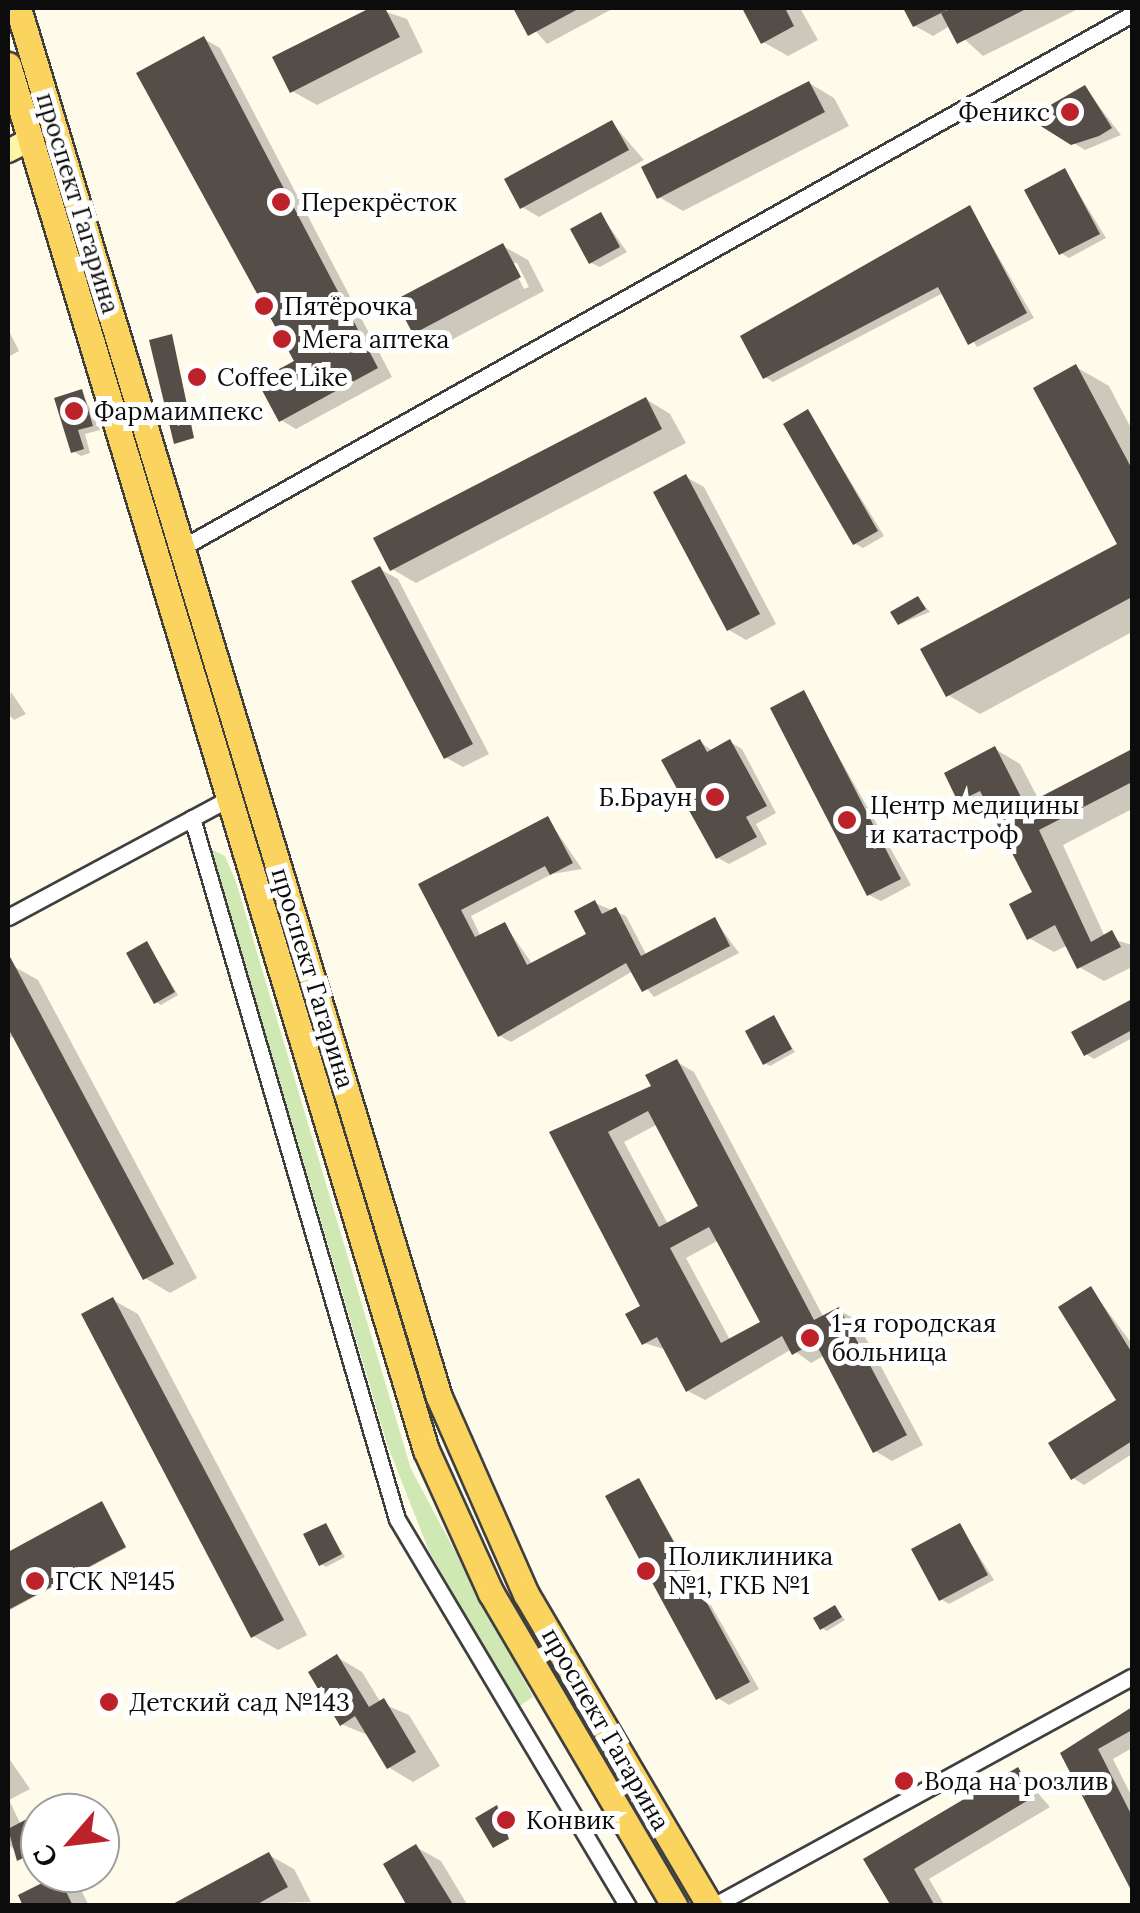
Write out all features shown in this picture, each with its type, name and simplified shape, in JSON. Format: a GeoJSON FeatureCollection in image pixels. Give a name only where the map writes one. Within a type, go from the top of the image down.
{"type":"FeatureCollection","features":[{"type":"Feature","properties":{"kind":"main road","name":"проспект Гагарина"},"geometry":{"type":"LineString","coordinates":[[18,8],[439,1397],[526,1594],[711,1906]]}},
{"type":"Feature","properties":{"kind":"main road","name":"проспект Гагарина"},"geometry":{"type":"LineString","coordinates":[[8,64],[19,145],[155,557],[426,1450],[491,1593],[675,1906]]}},
{"type":"Feature","properties":{"kind":"main road"},"geometry":{"type":"LineString","coordinates":[[19,145],[56,131]]}},
{"type":"Feature","properties":{"kind":"main road"},"geometry":{"type":"LineString","coordinates":[[155,557],[183,547]]}},
{"type":"Feature","properties":{"kind":"street"},"geometry":{"type":"LineString","coordinates":[[183,547],[1132,14]]}},
{"type":"Feature","properties":{"kind":"street"},"geometry":{"type":"LineString","coordinates":[[8,917],[230,798]]}},
{"type":"Feature","properties":{"kind":"street"},"geometry":{"type":"LineString","coordinates":[[192,818],[397,1519],[628,1906]]}},
{"type":"Feature","properties":{"kind":"street"},"geometry":{"type":"LineString","coordinates":[[711,1906],[1132,1677]]}},
{"type":"Feature","properties":{"kind":"green space"},"geometry":{"type":"Polygon","coordinates":[[[211,849],[225,856],[236,882],[411,1469],[533,1697],[518,1707],[429,1551],[387,1444],[211,849]]]}},
{"type":"Feature","properties":{"kind":"building"},"geometry":{"type":"Polygon","coordinates":[[[370,8],[385,8],[400,37],[290,93],[272,57],[370,8]]]}},
{"type":"Feature","properties":{"kind":"building"},"geometry":{"type":"Polygon","coordinates":[[[513,8],[580,8],[528,36],[513,8]]]}},
{"type":"Feature","properties":{"kind":"building"},"geometry":{"type":"Polygon","coordinates":[[[742,8],[785,8],[794,26],[761,44],[742,8]]]}},
{"type":"Feature","properties":{"kind":"building"},"geometry":{"type":"Polygon","coordinates":[[[903,8],[951,8],[913,27],[903,8]]]}},
{"type":"Feature","properties":{"kind":"building"},"geometry":{"type":"Polygon","coordinates":[[[952,8],[1028,8],[957,44],[941,13],[952,8]]]}},
{"type":"Feature","properties":{"kind":"building"},"geometry":{"type":"Polygon","coordinates":[[[204,36],[378,368],[279,422],[257,381],[294,361],[136,73],[204,36]]]}},
{"type":"Feature","properties":{"kind":"building"},"geometry":{"type":"Polygon","coordinates":[[[809,81],[825,112],[657,199],[641,167],[809,81]]]}},
{"type":"Feature","properties":{"kind":"building","name":"Феникс"},"geometry":{"type":"Polygon","coordinates":[[[1085,85],[1112,128],[1099,136],[1071,145],[1028,118],[1085,85]]]}},
{"type":"Feature","properties":{"kind":"building"},"geometry":{"type":"Polygon","coordinates":[[[612,120],[629,150],[520,209],[504,179],[612,120]]]}},
{"type":"Feature","properties":{"kind":"building"},"geometry":{"type":"Polygon","coordinates":[[[1065,168],[1100,234],[1059,255],[1024,190],[1065,168]]]}},
{"type":"Feature","properties":{"kind":"building"},"geometry":{"type":"Polygon","coordinates":[[[970,205],[1027,313],[968,345],[938,287],[763,379],[740,336],[970,205]]]}},
{"type":"Feature","properties":{"kind":"building"},"geometry":{"type":"Polygon","coordinates":[[[601,212],[620,247],[589,264],[570,229],[601,212]]]}},
{"type":"Feature","properties":{"kind":"building"},"geometry":{"type":"Polygon","coordinates":[[[503,243],[521,277],[413,334],[395,300],[503,243]]]}},
{"type":"Feature","properties":{"kind":"building"},"geometry":{"type":"Polygon","coordinates":[[[172,334],[194,438],[174,444],[149,340],[172,334]]]}},
{"type":"Feature","properties":{"kind":"building"},"geometry":{"type":"Polygon","coordinates":[[[1076,364],[1132,469],[1132,597],[946,697],[920,649],[1117,544],[1033,388],[1076,364]]]}},
{"type":"Feature","properties":{"kind":"building"},"geometry":{"type":"Polygon","coordinates":[[[82,389],[93,426],[78,430],[84,449],[71,453],[54,398],[82,389]]]}},
{"type":"Feature","properties":{"kind":"building"},"geometry":{"type":"Polygon","coordinates":[[[646,397],[662,429],[390,571],[373,538],[646,397]]]}},
{"type":"Feature","properties":{"kind":"building"},"geometry":{"type":"Polygon","coordinates":[[[808,409],[878,531],[853,545],[783,424],[808,409]]]}},
{"type":"Feature","properties":{"kind":"building"},"geometry":{"type":"Polygon","coordinates":[[[686,474],[760,614],[727,631],[653,492],[686,474]]]}},
{"type":"Feature","properties":{"kind":"building"},"geometry":{"type":"Polygon","coordinates":[[[380,566],[473,744],[444,759],[351,581],[380,566]]]}},
{"type":"Feature","properties":{"kind":"building"},"geometry":{"type":"Polygon","coordinates":[[[918,596],[926,609],[898,625],[890,612],[918,596]]]}},
{"type":"Feature","properties":{"kind":"building"},"geometry":{"type":"Polygon","coordinates":[[[804,690],[901,879],[867,896],[770,708],[804,690]]]}},
{"type":"Feature","properties":{"kind":"building"},"geometry":{"type":"Polygon","coordinates":[[[700,739],[707,752],[730,739],[767,806],[746,817],[757,837],[716,859],[661,760],[700,739]]]}},
{"type":"Feature","properties":{"kind":"building"},"geometry":{"type":"Polygon","coordinates":[[[995,746],[1025,805],[1132,749],[1132,782],[1039,830],[1091,942],[1112,930],[1121,947],[1077,969],[1055,925],[1027,940],[1009,904],[1032,892],[980,791],[958,802],[944,773],[995,746]]]}},
{"type":"Feature","properties":{"kind":"building"},"geometry":{"type":"Polygon","coordinates":[[[548,816],[573,863],[550,875],[545,866],[461,910],[475,937],[505,922],[527,965],[586,934],[574,911],[595,900],[602,914],[616,907],[641,956],[715,917],[730,946],[642,992],[626,963],[498,1037],[418,884],[548,816]]]}},
{"type":"Feature","properties":{"kind":"building"},"geometry":{"type":"Polygon","coordinates":[[[147,941],[175,992],[154,1004],[126,953],[147,941]]]}},
{"type":"Feature","properties":{"kind":"building"},"geometry":{"type":"Polygon","coordinates":[[[8,953],[174,1264],[143,1280],[8,1028],[8,953]]]}},
{"type":"Feature","properties":{"kind":"building"},"geometry":{"type":"Polygon","coordinates":[[[1132,999],[1132,1030],[1084,1056],[1071,1032],[1132,999]]]}},
{"type":"Feature","properties":{"kind":"building"},"geometry":{"type":"Polygon","coordinates":[[[774,1015],[792,1049],[763,1065],[745,1031],[774,1015]]]}},
{"type":"Feature","properties":{"kind":"building"},"geometry":{"type":"Polygon","coordinates":[[[677,1059],[814,1320],[839,1307],[907,1435],[873,1453],[815,1342],[792,1355],[782,1336],[686,1392],[657,1337],[642,1345],[625,1314],[640,1306],[549,1132],[651,1086],[645,1075],[677,1059]],[[648,1111],[608,1132],[659,1227],[698,1206],[648,1111]],[[709,1227],[670,1248],[721,1343],[760,1322],[709,1227]]]}},
{"type":"Feature","properties":{"kind":"building"},"geometry":{"type":"Polygon","coordinates":[[[1091,1286],[1132,1353],[1132,1441],[1071,1480],[1048,1443],[1116,1400],[1058,1307],[1091,1286]]]}},
{"type":"Feature","properties":{"kind":"building"},"geometry":{"type":"Polygon","coordinates":[[[113,1297],[284,1620],[251,1638],[81,1314],[113,1297]]]}},
{"type":"Feature","properties":{"kind":"building"},"geometry":{"type":"Polygon","coordinates":[[[639,1478],[750,1682],[716,1700],[605,1496],[639,1478]]]}},
{"type":"Feature","properties":{"kind":"building","name":"ГСК №145"},"geometry":{"type":"Polygon","coordinates":[[[102,1501],[126,1547],[8,1610],[8,1552],[102,1501]]]}},
{"type":"Feature","properties":{"kind":"building"},"geometry":{"type":"Polygon","coordinates":[[[326,1523],[342,1554],[319,1566],[303,1534],[326,1523]]]}},
{"type":"Feature","properties":{"kind":"building"},"geometry":{"type":"Polygon","coordinates":[[[960,1523],[988,1575],[939,1601],[911,1549],[960,1523]]]}},
{"type":"Feature","properties":{"kind":"building"},"geometry":{"type":"Polygon","coordinates":[[[835,1605],[842,1617],[820,1630],[813,1618],[835,1605]]]}},
{"type":"Feature","properties":{"kind":"building"},"geometry":{"type":"Polygon","coordinates":[[[337,1654],[369,1707],[384,1698],[416,1752],[387,1769],[355,1716],[340,1726],[308,1672],[337,1654]]]}},
{"type":"Feature","properties":{"kind":"building"},"geometry":{"type":"Polygon","coordinates":[[[1132,1707],[1132,1730],[1098,1749],[1132,1816],[1132,1892],[1060,1753],[1132,1707]]]}},
{"type":"Feature","properties":{"kind":"building"},"geometry":{"type":"Polygon","coordinates":[[[1018,1767],[1035,1796],[914,1869],[935,1906],[891,1906],[863,1859],[1018,1767]]]}},
{"type":"Feature","properties":{"kind":"building"},"geometry":{"type":"Polygon","coordinates":[[[497,1805],[509,1839],[493,1848],[475,1818],[497,1805]]]}},
{"type":"Feature","properties":{"kind":"building"},"geometry":{"type":"Polygon","coordinates":[[[20,1823],[17,1861],[8,1829],[20,1823]]]}},
{"type":"Feature","properties":{"kind":"building"},"geometry":{"type":"Polygon","coordinates":[[[416,1844],[454,1906],[407,1906],[383,1864],[416,1844]]]}},
{"type":"Feature","properties":{"kind":"building"},"geometry":{"type":"Polygon","coordinates":[[[269,1852],[288,1887],[254,1906],[169,1906],[269,1852]]]}},
{"type":"Feature","properties":{"kind":"building"},"geometry":{"type":"Polygon","coordinates":[[[67,1893],[73,1906],[23,1906],[18,1895],[67,1893]]]}},
{"type":"Feature","properties":{"kind":"place","name":"Феникс"},"geometry":{"type":"Point","coordinates":[1070,112]}},
{"type":"Feature","properties":{"kind":"place","name":"Перекрёсток"},"geometry":{"type":"Point","coordinates":[281,202]}},
{"type":"Feature","properties":{"kind":"place","name":"Пятёрочка"},"geometry":{"type":"Point","coordinates":[264,306]}},
{"type":"Feature","properties":{"kind":"place","name":"Мега аптека"},"geometry":{"type":"Point","coordinates":[282,339]}},
{"type":"Feature","properties":{"kind":"place","name":"Coffee Like"},"geometry":{"type":"Point","coordinates":[197,377]}},
{"type":"Feature","properties":{"kind":"place","name":"Фармаимпекс"},"geometry":{"type":"Point","coordinates":[74,411]}},
{"type":"Feature","properties":{"kind":"place","name":"Б.Браун"},"geometry":{"type":"Point","coordinates":[715,797]}},
{"type":"Feature","properties":{"kind":"place","name":"Центр медицины и катастроф"},"geometry":{"type":"Point","coordinates":[847,820]}},
{"type":"Feature","properties":{"kind":"place","name":"1-я городская больница"},"geometry":{"type":"Point","coordinates":[810,1338]}},
{"type":"Feature","properties":{"kind":"place","name":"Поликлиника №1, ГКБ №1"},"geometry":{"type":"Point","coordinates":[646,1571]}},
{"type":"Feature","properties":{"kind":"place","name":"ГСК №145"},"geometry":{"type":"Point","coordinates":[35,1581]}},
{"type":"Feature","properties":{"kind":"place","name":"Детский сад №143"},"geometry":{"type":"Point","coordinates":[109,1702]}},
{"type":"Feature","properties":{"kind":"place","name":"Вода на розлив"},"geometry":{"type":"Point","coordinates":[904,1781]}},
{"type":"Feature","properties":{"kind":"place","name":"Конвик"},"geometry":{"type":"Point","coordinates":[506,1820]}}]}
